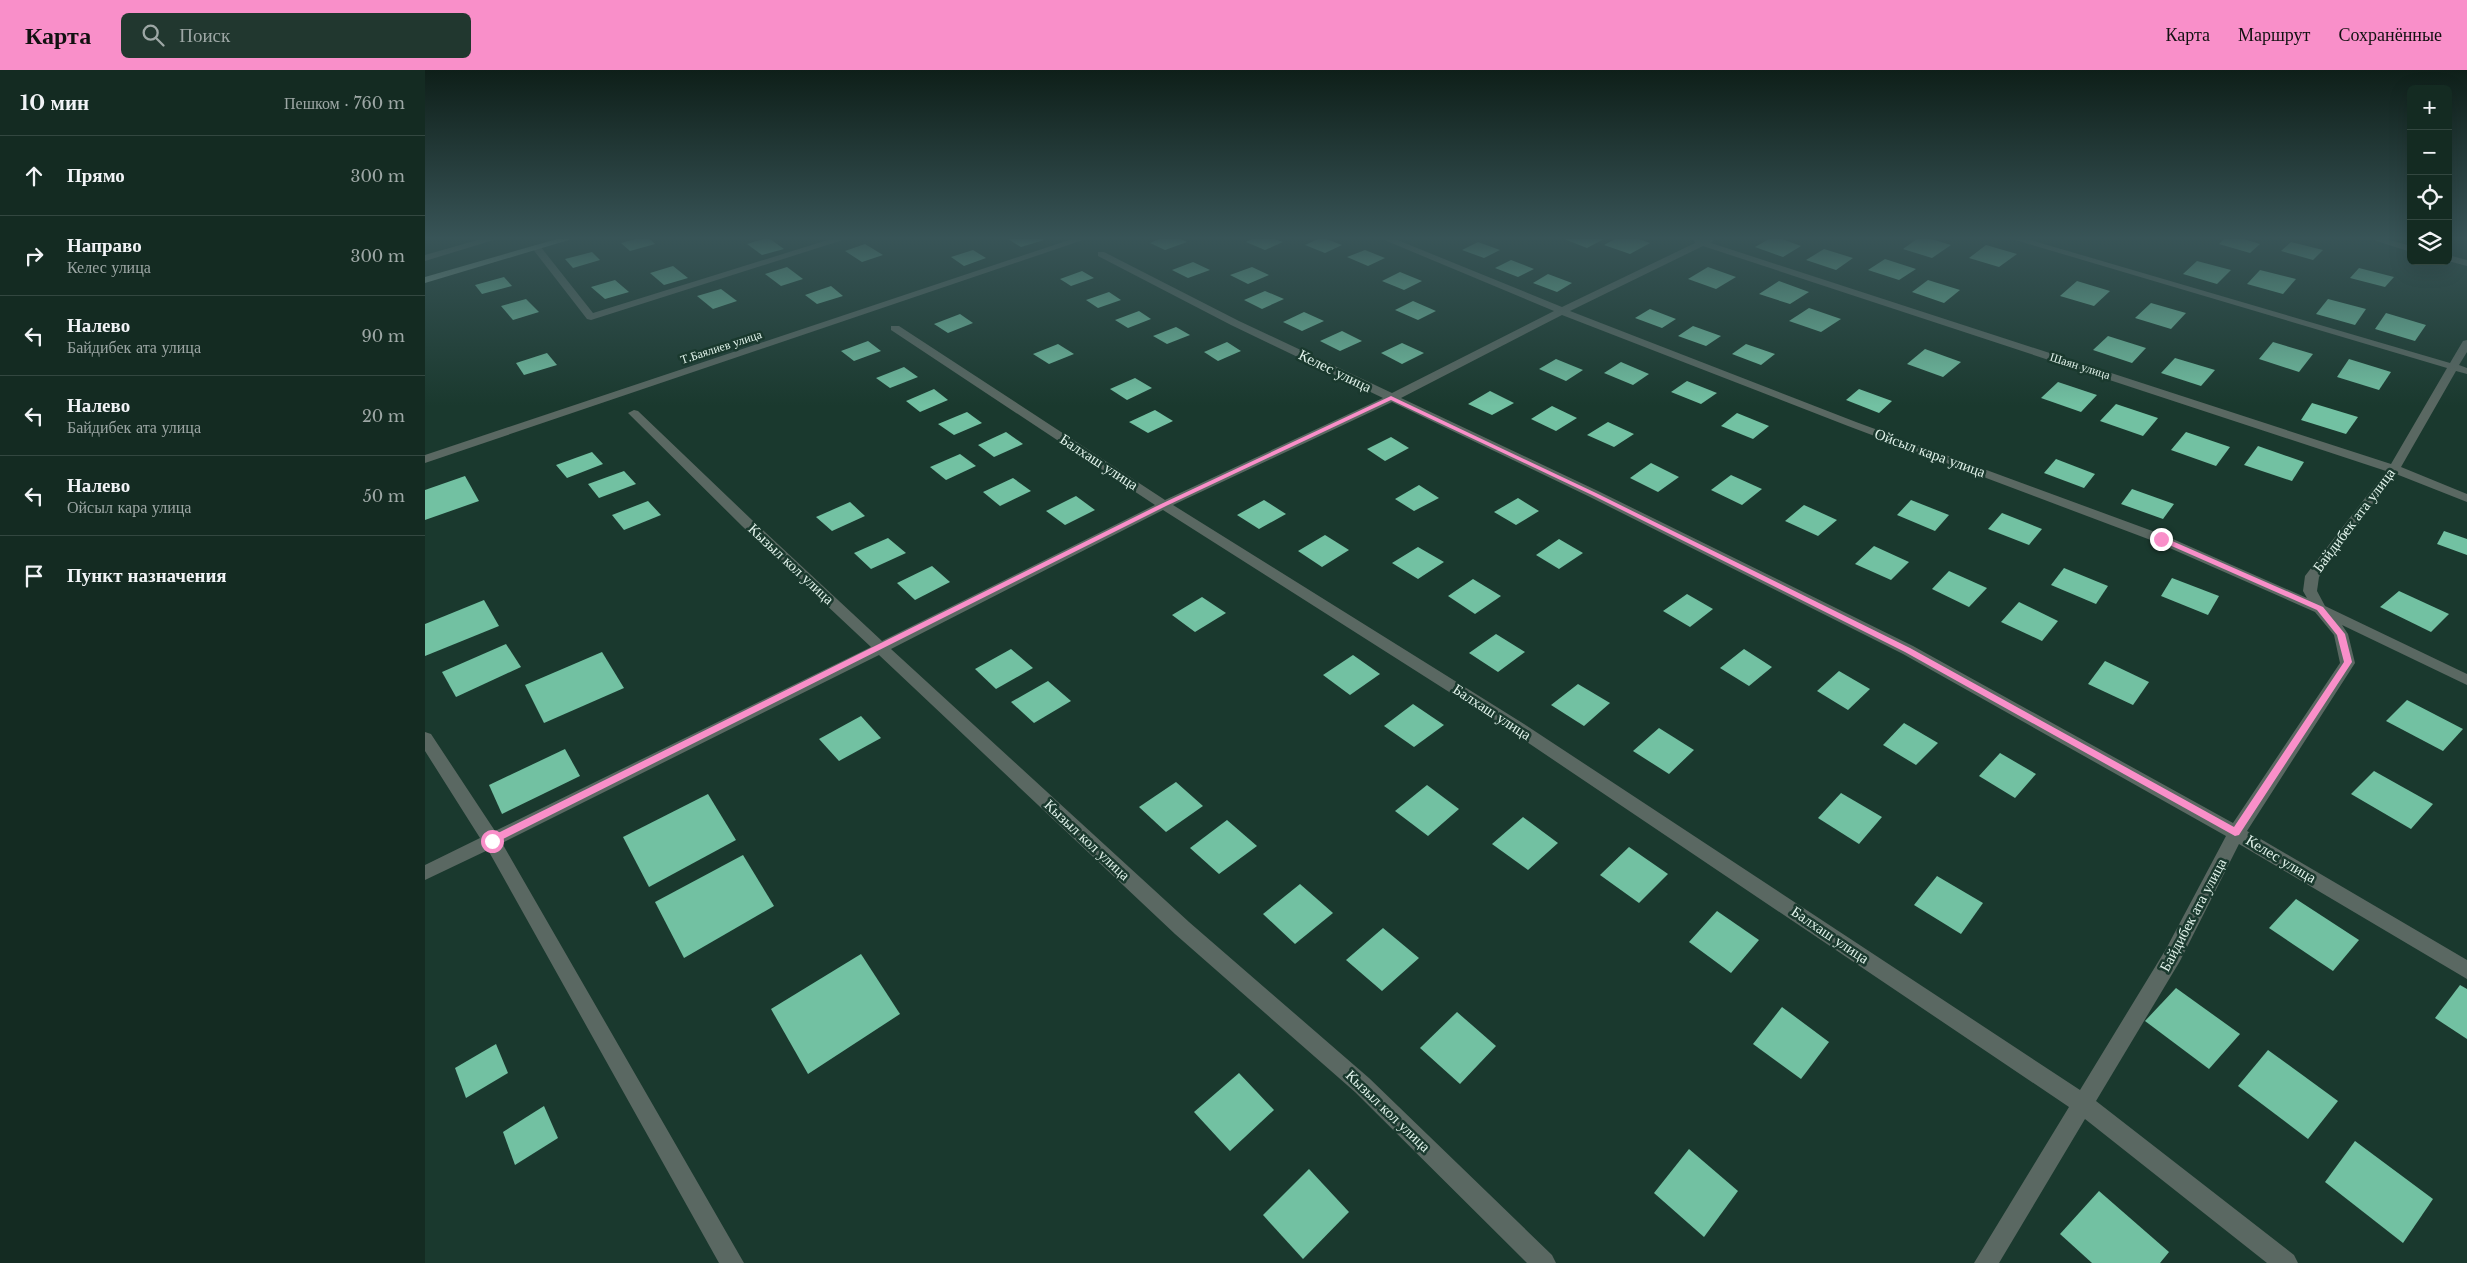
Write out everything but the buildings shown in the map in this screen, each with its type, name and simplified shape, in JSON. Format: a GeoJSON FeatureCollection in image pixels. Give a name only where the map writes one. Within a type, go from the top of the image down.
{"type":"FeatureCollection","features":[{"type":"Feature","properties":{"kind":"street"},"geometry":{"type":"LineString","coordinates":[[574,295],[591,317],[663,295]]}},
{"type":"Feature","properties":{"kind":"street","name":"Т.Баялиев улица"},"geometry":{"type":"LineString","coordinates":[[425,459],[916,295]]}},
{"type":"Feature","properties":{"kind":"street","name":"Келес улица"},"geometry":{"type":"LineString","coordinates":[[1180,295],[1235,323],[1594,494],[1908,650],[2235,833],[2467,970]]}},
{"type":"Feature","properties":{"kind":"street","name":"Ойсыл кара улица"},"geometry":{"type":"LineString","coordinates":[[1522,295],[1852,424],[2161,539],[2320,609],[2467,680]]}},
{"type":"Feature","properties":{"kind":"street"},"geometry":{"type":"LineString","coordinates":[[425,873],[1164,505],[1391,398],[1595,295]]}},
{"type":"Feature","properties":{"kind":"street","name":"Шаян улица"},"geometry":{"type":"LineString","coordinates":[[1865,295],[2393,469],[2467,498]]}},
{"type":"Feature","properties":{"kind":"street"},"geometry":{"type":"LineString","coordinates":[[2208,295],[2460,368]]}},
{"type":"Feature","properties":{"kind":"street","name":"Балхаш улица"},"geometry":{"type":"LineString","coordinates":[[895,328],[1164,505],[1518,728],[2083,1104],[2286,1263]]}},
{"type":"Feature","properties":{"kind":"street","name":"Байдибек ата улица"},"geometry":{"type":"LineString","coordinates":[[1986,1263],[2173,955],[2235,833],[2348,662],[2341,634],[2320,609],[2310,592],[2311,576],[2393,469],[2460,368],[2467,343]]}},
{"type":"Feature","properties":{"kind":"street","name":"Кызыл кол улица"},"geometry":{"type":"LineString","coordinates":[[635,413],[747,523],[1182,928],[1362,1084],[1544,1263]]}},
{"type":"Feature","properties":{"kind":"street"},"geometry":{"type":"LineString","coordinates":[[425,738],[492,841],[733,1263]]}},
{"type":"Feature","properties":{"kind":"route"},"geometry":{"type":"LineString","coordinates":[[492,841],[1164,505],[1391,398],[1594,494],[1908,650],[2235,833],[2348,662],[2341,634],[2320,609],[2161,539]]}}]}
